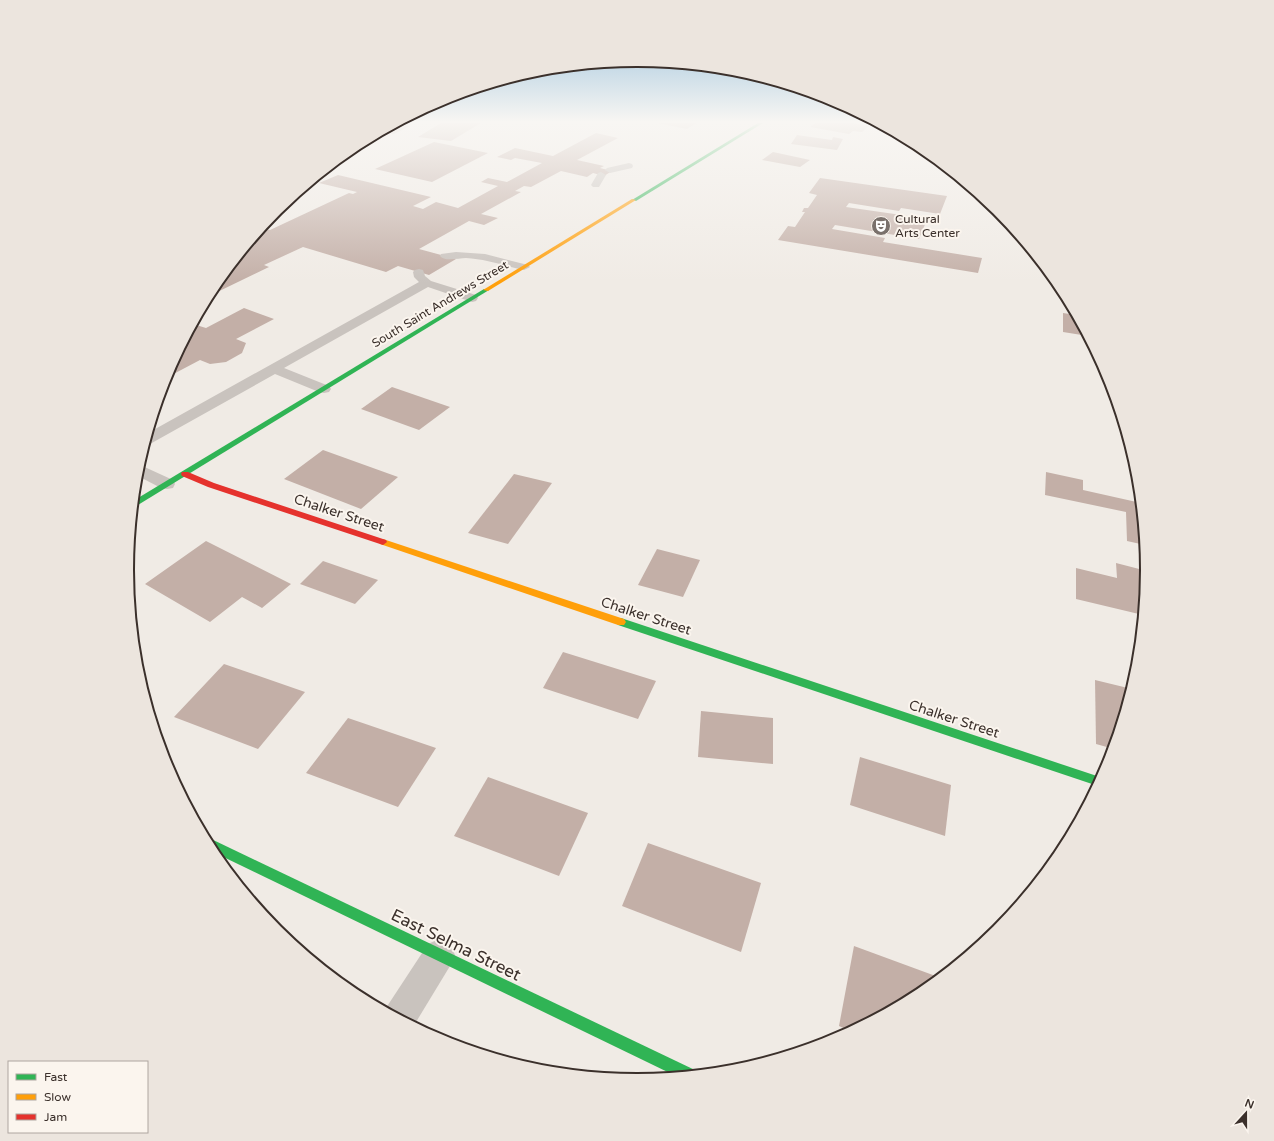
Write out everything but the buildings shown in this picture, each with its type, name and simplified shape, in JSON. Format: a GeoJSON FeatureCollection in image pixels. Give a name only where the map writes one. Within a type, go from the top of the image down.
{"type":"FeatureCollection","features":[{"type":"Feature","properties":{"kind":"street","name":"South Saint Andrews Street"},"geometry":{"type":"LineString","coordinates":[[139,502],[673,176]]}},
{"type":"Feature","properties":{"kind":"street","name":"Chalker Street"},"geometry":{"type":"LineString","coordinates":[[184,474],[218,488],[1095,780]]}},
{"type":"Feature","properties":{"kind":"street","name":"East Selma Street"},"geometry":{"type":"LineString","coordinates":[[217,849],[683,1072]]}},
{"type":"Feature","properties":{"kind":"street"},"geometry":{"type":"LineString","coordinates":[[401,1015],[439,955]]}},
{"type":"Feature","properties":{"kind":"lane"},"geometry":{"type":"LineString","coordinates":[[596,185],[600,176]]}},
{"type":"Feature","properties":{"kind":"lane"},"geometry":{"type":"LineString","coordinates":[[445,256],[464,254],[480,255],[524,267]]}},
{"type":"Feature","properties":{"kind":"lane"},"geometry":{"type":"LineString","coordinates":[[419,272],[420,277],[427,283],[472,298]]}},
{"type":"Feature","properties":{"kind":"lane"},"geometry":{"type":"LineString","coordinates":[[152,437],[427,283]]}},
{"type":"Feature","properties":{"kind":"lane"},"geometry":{"type":"LineString","coordinates":[[274,369],[324,389]]}},
{"type":"Feature","properties":{"kind":"lane"},"geometry":{"type":"LineString","coordinates":[[143,472],[167,484]]}},
{"type":"Feature","properties":{"kind":"traffic: fast"},"geometry":{"type":"LineString","coordinates":[[634,200],[673,176]]}},
{"type":"Feature","properties":{"kind":"traffic: fast"},"geometry":{"type":"LineString","coordinates":[[139,502],[486,290]]}},
{"type":"Feature","properties":{"kind":"traffic: fast"},"geometry":{"type":"LineString","coordinates":[[621,622],[1095,780]]}},
{"type":"Feature","properties":{"kind":"traffic: fast"},"geometry":{"type":"LineString","coordinates":[[217,848],[683,1072]]}},
{"type":"Feature","properties":{"kind":"traffic: slow"},"geometry":{"type":"LineString","coordinates":[[486,290],[634,200]]}},
{"type":"Feature","properties":{"kind":"traffic: slow"},"geometry":{"type":"LineString","coordinates":[[383,542],[621,622]]}},
{"type":"Feature","properties":{"kind":"traffic: jam"},"geometry":{"type":"LineString","coordinates":[[185,474],[211,485],[383,542]]}},
{"type":"Feature","properties":{"kind":"place","name":"Cultural Arts Center"},"geometry":{"type":"Point","coordinates":[881,226]}}]}
